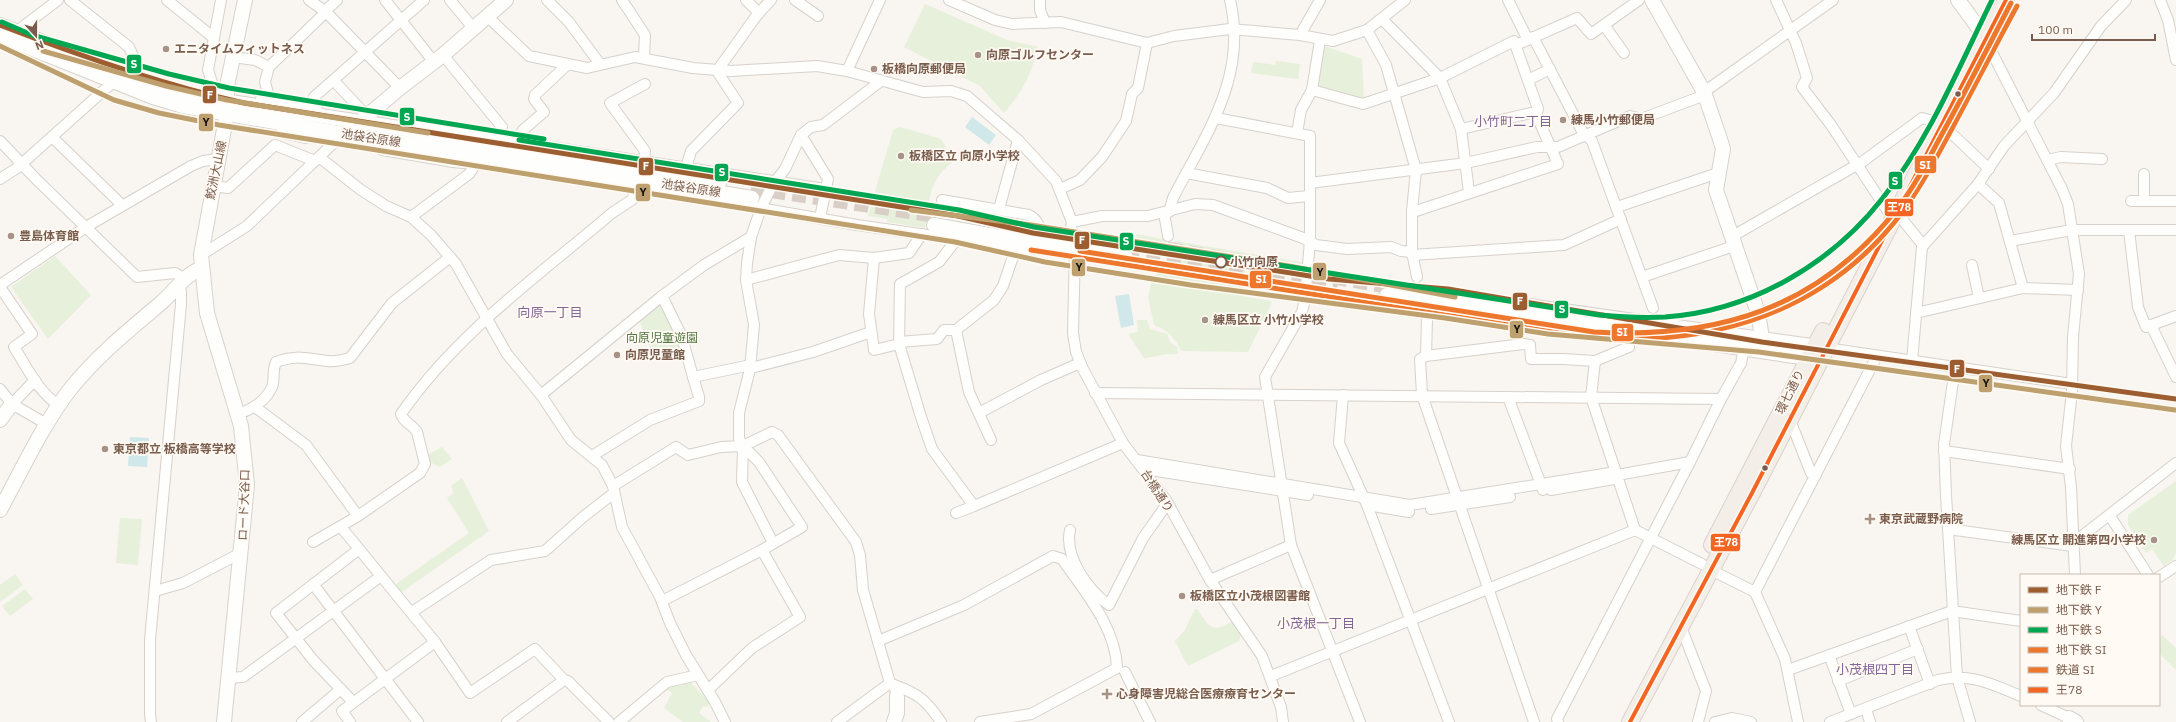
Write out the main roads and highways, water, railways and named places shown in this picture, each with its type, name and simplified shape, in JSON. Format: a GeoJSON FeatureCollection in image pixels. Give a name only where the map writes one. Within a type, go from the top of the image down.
{"type":"FeatureCollection","features":[{"type":"Feature","properties":{"kind":"main road","name":"鮫洲大山線"},"geometry":{"type":"LineString","coordinates":[[201,262],[212,186],[218,159],[227,86],[245,0]]}},
{"type":"Feature","properties":{"kind":"main road"},"geometry":{"type":"LineString","coordinates":[[343,134],[439,59],[506,0]]}},
{"type":"Feature","properties":{"kind":"main road"},"geometry":{"type":"LineString","coordinates":[[1652,0],[1705,94],[1723,149],[1716,190],[1758,313],[1763,344],[1773,353]]}},
{"type":"Feature","properties":{"kind":"main road"},"geometry":{"type":"LineString","coordinates":[[1958,0],[1983,35]]}},
{"type":"Feature","properties":{"kind":"main road","name":"環七通り"},"geometry":{"type":"LineString","coordinates":[[1983,35],[1996,0]]}},
{"type":"Feature","properties":{"kind":"main road","name":"環七通り"},"geometry":{"type":"LineString","coordinates":[[1630,722],[1681,627],[1707,567],[1816,351],[1892,211],[1983,35],[2006,0]]}},
{"type":"Feature","properties":{"kind":"main road","name":"池袋谷原線"},"geometry":{"type":"LineString","coordinates":[[0,25],[6,37],[118,78],[167,102],[200,110],[224,106],[265,103],[316,117],[343,134],[755,198],[519,145],[399,128],[363,119],[316,117],[280,122],[224,106]]}},
{"type":"Feature","properties":{"kind":"main road"},"geometry":{"type":"LineString","coordinates":[[935,221],[1043,240],[1125,251]]}},
{"type":"Feature","properties":{"kind":"main road"},"geometry":{"type":"LineString","coordinates":[[0,510],[48,425],[72,387],[114,342],[181,283],[201,262]]}},
{"type":"Feature","properties":{"kind":"main road","name":"ロード大谷口"},"geometry":{"type":"LineString","coordinates":[[201,262],[207,313],[238,414],[243,440],[247,485],[242,553],[224,722]]}},
{"type":"Feature","properties":{"kind":"main road"},"geometry":{"type":"LineString","coordinates":[[1388,291],[1762,340],[1816,351],[1773,353],[1744,349],[1388,291]]}},
{"type":"Feature","properties":{"kind":"main road","name":"環七通り"},"geometry":{"type":"LineString","coordinates":[[1620,722],[1790,420],[1816,351]]}},
{"type":"Feature","properties":{"kind":"main road"},"geometry":{"type":"LineString","coordinates":[[0,420],[12,404]]}},
{"type":"Feature","properties":{"kind":"main road"},"geometry":{"type":"LineString","coordinates":[[894,688],[897,713],[894,722]]}},
{"type":"Feature","properties":{"kind":"water"},"geometry":{"type":"Polygon","coordinates":[[[972,117],[996,135],[989,145],[965,127],[972,117]]]}},
{"type":"Feature","properties":{"kind":"water"},"geometry":{"type":"Polygon","coordinates":[[[1129,294],[1134,325],[1121,328],[1115,296],[1129,294]]]}},
{"type":"Feature","properties":{"kind":"water"},"geometry":{"type":"Polygon","coordinates":[[[130,437],[149,438],[147,467],[128,466],[130,437]]]}},
{"type":"Feature","properties":{"kind":"tunnel"},"geometry":{"type":"LineString","coordinates":[[751,188],[936,216]]}},
{"type":"Feature","properties":{"kind":"tunnel"},"geometry":{"type":"LineString","coordinates":[[1126,246],[1170,249],[1389,287]]}},
{"type":"Feature","properties":{"kind":"tunnel"},"geometry":{"type":"LineString","coordinates":[[1125,256],[1337,288]]}},
{"type":"Feature","properties":{"kind":"metro line","name":"S"},"geometry":{"type":"LineString","coordinates":[[519,140],[959,210],[1034,227],[1599,315],[1665,317],[1697,313],[1728,305],[1758,294],[1813,264],[1861,223],[1882,199],[1899,176],[1929,128],[1992,0]]}},
{"type":"Feature","properties":{"kind":"metro line","name":"SI"},"geometry":{"type":"LineString","coordinates":[[1080,251],[1594,332],[1639,333],[1682,330],[1723,323],[1762,311],[1799,294],[1834,271],[1866,243],[1897,209],[1915,182],[1960,102],[2011,3]]}},
{"type":"Feature","properties":{"kind":"metro line","name":"S"},"geometry":{"type":"LineString","coordinates":[[2,22],[32,35],[169,74],[229,88],[544,139]]}},
{"type":"Feature","properties":{"kind":"metro line","name":"F"},"geometry":{"type":"LineString","coordinates":[[0,25],[60,48],[151,78],[244,103],[958,216],[1033,233],[1329,279],[1448,289],[1762,342],[2176,399]]}},
{"type":"Feature","properties":{"kind":"metro line","name":"Y"},"geometry":{"type":"LineString","coordinates":[[0,46],[114,100],[159,113],[219,125],[955,242],[1045,262],[1191,285],[1445,318],[1548,334],[1759,352],[2175,410]]}},
{"type":"Feature","properties":{"kind":"metro line","name":"Y"},"geometry":{"type":"LineString","coordinates":[[43,51],[166,86],[227,100],[428,133]]}},
{"type":"Feature","properties":{"kind":"metro line","name":"Y"},"geometry":{"type":"LineString","coordinates":[[911,210],[1031,225],[1289,266],[1455,297]]}},
{"type":"Feature","properties":{"kind":"rail line","name":"SI"},"geometry":{"type":"LineString","coordinates":[[1031,250],[1593,338],[1638,339],[1682,336],[1724,328],[1765,315],[1804,298],[1840,275],[1873,246],[1903,211],[1922,183],[2017,6]]}},
{"type":"Feature","properties":{"kind":"place","name":"エニタイムフィットネス"},"geometry":{"type":"Point","coordinates":[166,49]}},
{"type":"Feature","properties":{"kind":"place","name":"向原ゴルフセンター"},"geometry":{"type":"Point","coordinates":[978,55]}},
{"type":"Feature","properties":{"kind":"place","name":"板橋向原郵便局"},"geometry":{"type":"Point","coordinates":[874,69]}},
{"type":"Feature","properties":{"kind":"place","name":"練馬小竹郵便局"},"geometry":{"type":"Point","coordinates":[1563,120]}},
{"type":"Feature","properties":{"kind":"place","name":"板橋区立 向原小学校"},"geometry":{"type":"Point","coordinates":[901,156]}},
{"type":"Feature","properties":{"kind":"place","name":"豊島体育館"},"geometry":{"type":"Point","coordinates":[11,236]}},
{"type":"Feature","properties":{"kind":"place","name":"小竹向原"},"geometry":{"type":"Point","coordinates":[1221,262]}},
{"type":"Feature","properties":{"kind":"place","name":"練馬区立 小竹小学校"},"geometry":{"type":"Point","coordinates":[1205,320]}},
{"type":"Feature","properties":{"kind":"place","name":"向原児童館"},"geometry":{"type":"Point","coordinates":[617,355]}},
{"type":"Feature","properties":{"kind":"place","name":"東京都立 板橋高等学校"},"geometry":{"type":"Point","coordinates":[105,449]}},
{"type":"Feature","properties":{"kind":"place","name":"東京武蔵野病院"},"geometry":{"type":"Point","coordinates":[1870,519]}},
{"type":"Feature","properties":{"kind":"place","name":"練馬区立 開進第四小学校"},"geometry":{"type":"Point","coordinates":[2154,540]}},
{"type":"Feature","properties":{"kind":"place","name":"板橋区立小茂根図書館"},"geometry":{"type":"Point","coordinates":[1182,596]}},
{"type":"Feature","properties":{"kind":"place","name":"心身障害児総合医療療育センター"},"geometry":{"type":"Point","coordinates":[1107,694]}},
{"type":"Feature","properties":{"kind":"district","name":"小竹町二丁目"},"geometry":{"type":"Point","coordinates":[1513,121]}},
{"type":"Feature","properties":{"kind":"district","name":"向原一丁目"},"geometry":{"type":"Point","coordinates":[550,312]}},
{"type":"Feature","properties":{"kind":"district","name":"小茂根一丁目"},"geometry":{"type":"Point","coordinates":[1316,623]}},
{"type":"Feature","properties":{"kind":"district","name":"小茂根四丁目"},"geometry":{"type":"Point","coordinates":[1875,669]}},
{"type":"Feature","properties":{"kind":"park label","name":"向原児童遊園"},"geometry":{"type":"Point","coordinates":[662,338]}}]}
